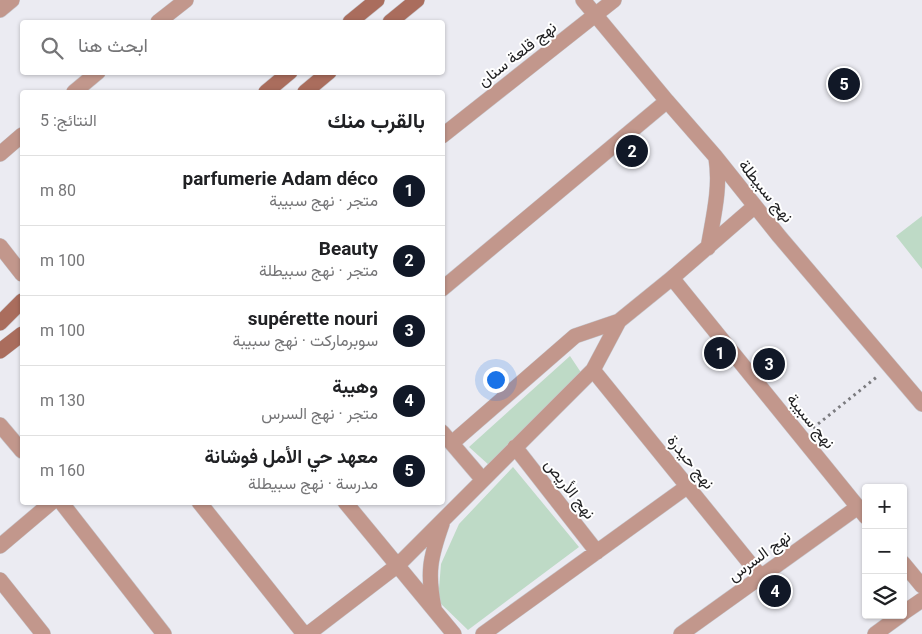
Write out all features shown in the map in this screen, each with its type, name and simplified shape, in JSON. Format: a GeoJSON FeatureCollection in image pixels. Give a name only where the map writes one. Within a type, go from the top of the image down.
{"type":"FeatureCollection","features":[{"type":"Feature","properties":{"kind":"street"},"geometry":{"type":"LineString","coordinates":[[0,10],[12,0]]}},
{"type":"Feature","properties":{"kind":"street"},"geometry":{"type":"LineString","coordinates":[[161,20],[186,0]]}},
{"type":"Feature","properties":{"kind":"street"},"geometry":{"type":"LineString","coordinates":[[352,20],[377,0]]}},
{"type":"Feature","properties":{"kind":"street"},"geometry":{"type":"LineString","coordinates":[[392,20],[417,0]]}},
{"type":"Feature","properties":{"kind":"street","name":"نهج سبيطلة"},"geometry":{"type":"LineString","coordinates":[[584,0],[922,404]]}},
{"type":"Feature","properties":{"kind":"street","name":"نهج قلعة سنان"},"geometry":{"type":"LineString","coordinates":[[445,134],[614,0]]}},
{"type":"Feature","properties":{"kind":"street"},"geometry":{"type":"LineString","coordinates":[[76,90],[94,75]]}},
{"type":"Feature","properties":{"kind":"street"},"geometry":{"type":"LineString","coordinates":[[268,90],[286,75]]}},
{"type":"Feature","properties":{"kind":"street"},"geometry":{"type":"LineString","coordinates":[[307,90],[325,75]]}},
{"type":"Feature","properties":{"kind":"street"},"geometry":{"type":"LineString","coordinates":[[445,286],[667,101]]}},
{"type":"Feature","properties":{"kind":"street"},"geometry":{"type":"LineString","coordinates":[[0,154],[20,137]]}},
{"type":"Feature","properties":{"kind":"street"},"geometry":{"type":"LineString","coordinates":[[708,248],[716,206],[719,175],[715,156]]}},
{"type":"Feature","properties":{"kind":"street"},"geometry":{"type":"LineString","coordinates":[[483,480],[447,438],[575,336],[619,320],[708,248],[755,206]]}},
{"type":"Feature","properties":{"kind":"street"},"geometry":{"type":"LineString","coordinates":[[0,246],[20,271]]}},
{"type":"Feature","properties":{"kind":"street","name":"نهج سبيبة"},"geometry":{"type":"LineString","coordinates":[[672,278],[862,512]]}},
{"type":"Feature","properties":{"kind":"street"},"geometry":{"type":"LineString","coordinates":[[0,323],[20,303]]}},
{"type":"Feature","properties":{"kind":"street"},"geometry":{"type":"LineString","coordinates":[[308,634],[398,565],[593,370],[619,320]]}},
{"type":"Feature","properties":{"kind":"street"},"geometry":{"type":"LineString","coordinates":[[1,349],[20,335]]}},
{"type":"Feature","properties":{"kind":"street"},"geometry":{"type":"LineString","coordinates":[[1,349],[20,342]]}},
{"type":"Feature","properties":{"kind":"street","name":"نهج حيدرة"},"geometry":{"type":"LineString","coordinates":[[593,370],[761,577]]}},
{"type":"Feature","properties":{"kind":"street"},"geometry":{"type":"LineString","coordinates":[[0,425],[20,449]]}},
{"type":"Feature","properties":{"kind":"street","name":"نهج الأريص"},"geometry":{"type":"LineString","coordinates":[[516,447],[597,552]]}},
{"type":"Feature","properties":{"kind":"street"},"geometry":{"type":"LineString","coordinates":[[483,634],[688,486]]}},
{"type":"Feature","properties":{"kind":"street"},"geometry":{"type":"LineString","coordinates":[[0,546],[48,505]]}},
{"type":"Feature","properties":{"kind":"street"},"geometry":{"type":"LineString","coordinates":[[63,505],[163,634]]}},
{"type":"Feature","properties":{"kind":"street"},"geometry":{"type":"LineString","coordinates":[[201,505],[304,634]]}},
{"type":"Feature","properties":{"kind":"street"},"geometry":{"type":"LineString","coordinates":[[348,505],[454,634]]}},
{"type":"Feature","properties":{"kind":"street","name":"نهج السرس"},"geometry":{"type":"LineString","coordinates":[[682,634],[761,577],[862,512]]}},
{"type":"Feature","properties":{"kind":"street"},"geometry":{"type":"LineString","coordinates":[[434,610],[429,583],[432,551],[444,519]]}},
{"type":"Feature","properties":{"kind":"street"},"geometry":{"type":"LineString","coordinates":[[907,568],[922,586]]}},
{"type":"Feature","properties":{"kind":"street"},"geometry":{"type":"LineString","coordinates":[[0,580],[42,634]]}},
{"type":"Feature","properties":{"kind":"street"},"geometry":{"type":"LineString","coordinates":[[907,610],[922,600]]}},
{"type":"Feature","properties":{"kind":"street"},"geometry":{"type":"LineString","coordinates":[[875,634],[895,619]]}},
{"type":"Feature","properties":{"kind":"path"},"geometry":{"type":"LineString","coordinates":[[801,437],[890,366]]}},
{"type":"Feature","properties":{"kind":"green space"},"geometry":{"type":"Polygon","coordinates":[[[922,216],[922,269],[896,236],[922,216]]]}},
{"type":"Feature","properties":{"kind":"green space"},"geometry":{"type":"Polygon","coordinates":[[[570,356],[582,374],[490,466],[469,447],[570,356]]]}},
{"type":"Feature","properties":{"kind":"green space"},"geometry":{"type":"Polygon","coordinates":[[[513,467],[579,547],[468,630],[438,601],[441,564],[459,524],[513,467]]]}},
{"type":"Feature","properties":{"kind":"place","name":"معهد حي الأمل فوشانة"},"geometry":{"type":"Point","coordinates":[844,84]}},
{"type":"Feature","properties":{"kind":"place","name":"Beauty"},"geometry":{"type":"Point","coordinates":[632,151]}},
{"type":"Feature","properties":{"kind":"place","name":"parfumerie Adam déco"},"geometry":{"type":"Point","coordinates":[720,353]}},
{"type":"Feature","properties":{"kind":"place","name":"supérette nouri"},"geometry":{"type":"Point","coordinates":[769,364]}},
{"type":"Feature","properties":{"kind":"place","name":"وهيبة"},"geometry":{"type":"Point","coordinates":[775,591]}}]}
